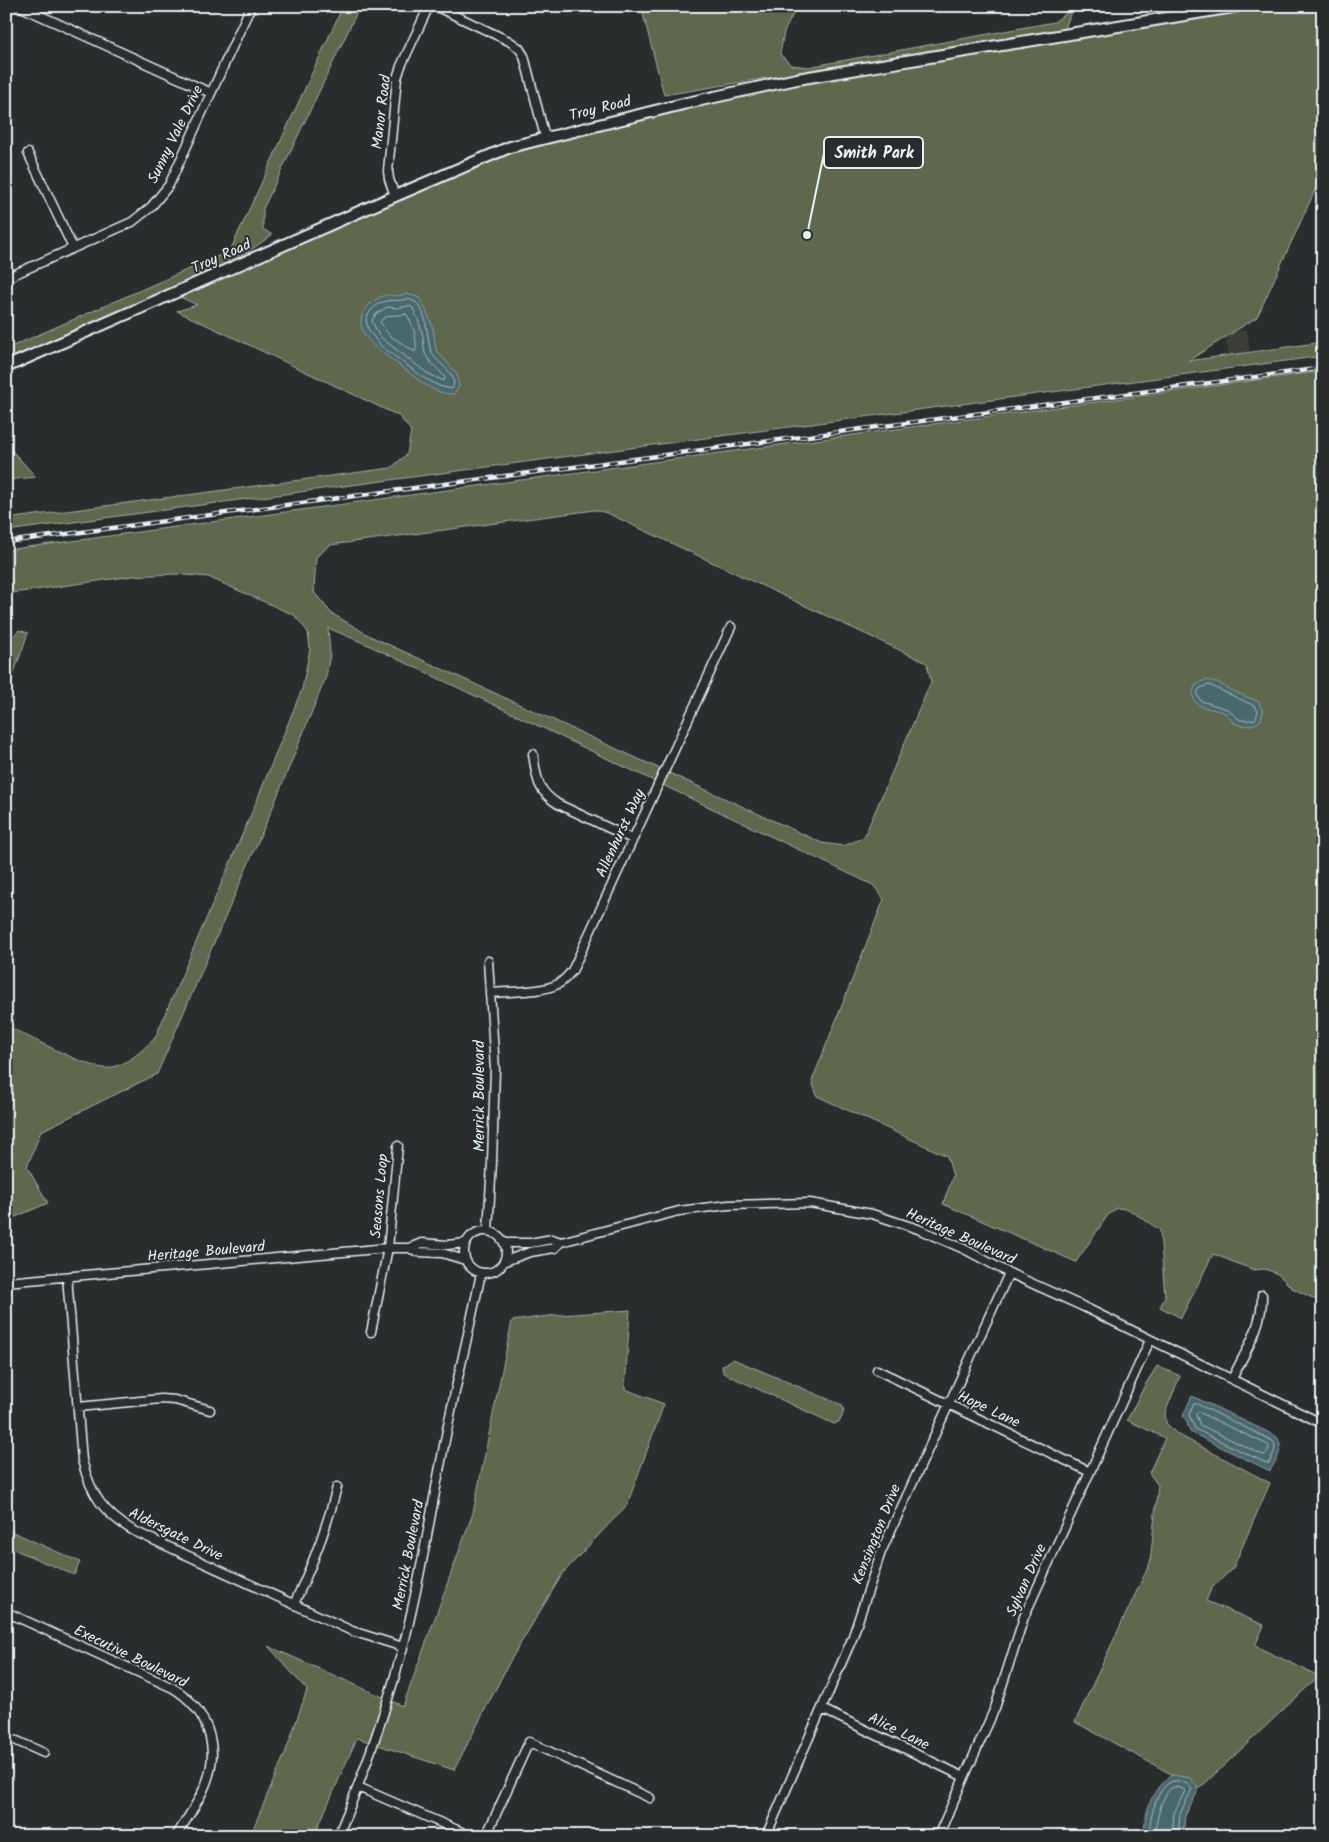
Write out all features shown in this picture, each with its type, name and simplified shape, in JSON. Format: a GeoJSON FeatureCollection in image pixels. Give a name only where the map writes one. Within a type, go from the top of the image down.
{"type":"FeatureCollection","features":[{"type":"Feature","properties":{"kind":"street"},"geometry":{"type":"LineString","coordinates":[[19,6],[211,93]]}},
{"type":"Feature","properties":{"kind":"street","name":"Sunny Vale Drive"},"geometry":{"type":"LineString","coordinates":[[6,278],[132,222],[151,207],[168,185],[251,6]]}},
{"type":"Feature","properties":{"kind":"street","name":"Manor Road"},"geometry":{"type":"LineString","coordinates":[[395,196],[388,171],[395,90],[401,66],[429,6]]}},
{"type":"Feature","properties":{"kind":"street"},"geometry":{"type":"LineString","coordinates":[[435,6],[509,41],[519,48],[524,56],[545,137]]}},
{"type":"Feature","properties":{"kind":"street","name":"Troy Road"},"geometry":{"type":"LineString","coordinates":[[6,367],[488,156],[545,137],[686,103],[797,79],[1239,6]]}},
{"type":"Feature","properties":{"kind":"street"},"geometry":{"type":"LineString","coordinates":[[28,153],[73,248]]}},
{"type":"Feature","properties":{"kind":"street","name":"Allenhurst Way"},"geometry":{"type":"LineString","coordinates":[[491,993],[544,988],[556,985],[564,980],[572,971],[731,627]]}},
{"type":"Feature","properties":{"kind":"street"},"geometry":{"type":"LineString","coordinates":[[533,754],[537,781],[546,797],[632,839]]}},
{"type":"Feature","properties":{"kind":"street","name":"Merrick Boulevard"},"geometry":{"type":"LineString","coordinates":[[488,961],[495,1069],[488,1231]]}},
{"type":"Feature","properties":{"kind":"street","name":"Seasons Loop"},"geometry":{"type":"LineString","coordinates":[[371,1332],[388,1248],[398,1146]]}},
{"type":"Feature","properties":{"kind":"street","name":"Heritage Boulevard"},"geometry":{"type":"LineString","coordinates":[[505,1261],[530,1252],[555,1248],[561,1242],[679,1211],[728,1205],[810,1203],[872,1214],[918,1228],[964,1249],[1009,1273],[1082,1306],[1323,1424]]}},
{"type":"Feature","properties":{"kind":"street"},"geometry":{"type":"LineString","coordinates":[[488,1231],[496,1233],[505,1243],[507,1252],[505,1261],[495,1271],[481,1274],[472,1269],[465,1260],[464,1251],[466,1243],[477,1232],[488,1231]]}},
{"type":"Feature","properties":{"kind":"street","name":"Heritage Boulevard"},"geometry":{"type":"LineString","coordinates":[[505,1243],[524,1244],[552,1239],[561,1242]]}},
{"type":"Feature","properties":{"kind":"street","name":"Heritage Boulevard"},"geometry":{"type":"LineString","coordinates":[[6,1282],[388,1248],[409,1248],[422,1243],[447,1245],[466,1243]]}},
{"type":"Feature","properties":{"kind":"street","name":"Heritage Boulevard"},"geometry":{"type":"LineString","coordinates":[[409,1248],[418,1252],[442,1252],[465,1260]]}},
{"type":"Feature","properties":{"kind":"street","name":"Kensington Drive"},"geometry":{"type":"LineString","coordinates":[[766,1836],[852,1638],[881,1552],[1009,1273]]}},
{"type":"Feature","properties":{"kind":"street","name":"Merrick Boulevard"},"geometry":{"type":"LineString","coordinates":[[338,1836],[358,1787],[390,1694],[403,1647],[481,1274]]}},
{"type":"Feature","properties":{"kind":"street","name":"Aldersgate Drive"},"geometry":{"type":"LineString","coordinates":[[66,1277],[82,1460],[87,1479],[94,1494],[113,1517],[134,1531],[352,1631],[403,1647]]}},
{"type":"Feature","properties":{"kind":"street"},"geometry":{"type":"LineString","coordinates":[[1232,1379],[1263,1310],[1262,1295]]}},
{"type":"Feature","properties":{"kind":"street","name":"Sylvan Drive"},"geometry":{"type":"LineString","coordinates":[[938,1836],[995,1708],[1024,1617],[1150,1340]]}},
{"type":"Feature","properties":{"kind":"street","name":"Hope Lane"},"geometry":{"type":"LineString","coordinates":[[877,1370],[1090,1472]]}},
{"type":"Feature","properties":{"kind":"street"},"geometry":{"type":"LineString","coordinates":[[78,1407],[161,1399],[175,1400],[210,1410]]}},
{"type":"Feature","properties":{"kind":"street"},"geometry":{"type":"LineString","coordinates":[[294,1604],[319,1547],[337,1487]]}},
{"type":"Feature","properties":{"kind":"street","name":"Executive Boulevard"},"geometry":{"type":"LineString","coordinates":[[6,1612],[164,1684],[181,1694],[195,1706],[205,1722],[210,1736],[212,1761],[204,1788],[176,1836]]}},
{"type":"Feature","properties":{"kind":"street","name":"Alice Lane"},"geometry":{"type":"LineString","coordinates":[[822,1709],[964,1777]]}},
{"type":"Feature","properties":{"kind":"street"},"geometry":{"type":"LineString","coordinates":[[6,1738],[44,1753]]}},
{"type":"Feature","properties":{"kind":"street"},"geometry":{"type":"LineString","coordinates":[[486,1836],[529,1742],[650,1798]]}},
{"type":"Feature","properties":{"kind":"street"},"geometry":{"type":"LineString","coordinates":[[358,1787],[471,1836]]}},
{"type":"Feature","properties":{"kind":"shaded area"},"geometry":{"type":"Polygon","coordinates":[[[1247,330],[1250,354],[1229,357],[1225,333],[1247,330]]]}},
{"type":"Feature","properties":{"kind":"green space"},"geometry":{"type":"Polygon","coordinates":[[[343,6],[360,6],[263,209],[263,229],[272,235],[235,261],[6,361],[6,349],[230,251],[343,6]]]}},
{"type":"Feature","properties":{"kind":"green space"},"geometry":{"type":"Polygon","coordinates":[[[641,6],[797,6],[784,32],[780,54],[791,65],[808,67],[1054,22],[1072,9],[1065,29],[664,95],[641,6]]]}},
{"type":"Feature","properties":{"kind":"green space"},"geometry":{"type":"Polygon","coordinates":[[[1272,6],[1323,7],[1323,173],[1257,317],[1188,361],[1323,342],[1323,356],[6,531],[6,519],[391,468],[407,454],[411,431],[399,416],[177,311],[197,305],[180,297],[520,147],[747,93],[1272,6]]]}},
{"type":"Feature","properties":{"kind":"green space"},"geometry":{"type":"Polygon","coordinates":[[[1323,371],[1323,430],[1320,437],[1323,438],[1323,1303],[1292,1288],[1278,1274],[1265,1269],[1254,1270],[1213,1254],[1181,1318],[1160,1307],[1165,1297],[1160,1230],[1128,1209],[1117,1208],[1108,1215],[1076,1262],[943,1204],[953,1176],[947,1156],[817,1096],[812,1081],[884,899],[873,885],[366,644],[328,628],[330,654],[326,677],[270,814],[157,1074],[41,1131],[27,1167],[48,1203],[6,1221],[6,1026],[75,1059],[102,1068],[117,1066],[129,1060],[155,1038],[255,805],[302,689],[310,649],[308,632],[294,615],[208,577],[175,574],[133,576],[6,594],[6,550],[1323,371]],[[595,510],[330,545],[316,557],[314,592],[331,613],[370,636],[822,843],[844,846],[864,837],[931,682],[927,663],[607,513],[595,510]]]}},
{"type":"Feature","properties":{"kind":"green space"},"geometry":{"type":"Polygon","coordinates":[[[6,444],[36,477],[6,480],[6,444]]]}},
{"type":"Feature","properties":{"kind":"green space"},"geometry":{"type":"Polygon","coordinates":[[[19,630],[28,633],[9,687],[6,690],[6,644],[19,630]]]}},
{"type":"Feature","properties":{"kind":"green space"},"geometry":{"type":"Polygon","coordinates":[[[630,1310],[625,1389],[664,1404],[627,1505],[563,1573],[510,1661],[454,1770],[357,1738],[314,1836],[250,1836],[286,1751],[307,1690],[268,1646],[403,1706],[473,1513],[512,1321],[548,1316],[630,1310]]]}},
{"type":"Feature","properties":{"kind":"green space"},"geometry":{"type":"Polygon","coordinates":[[[733,1359],[842,1405],[844,1411],[840,1421],[834,1424],[723,1373],[722,1366],[733,1359]]]}},
{"type":"Feature","properties":{"kind":"green space"},"geometry":{"type":"Polygon","coordinates":[[[1157,1366],[1180,1376],[1165,1413],[1166,1423],[1177,1434],[1270,1483],[1233,1568],[1211,1589],[1206,1601],[1264,1625],[1255,1646],[1319,1676],[1199,1789],[1189,1778],[1173,1775],[1075,1722],[1150,1563],[1158,1485],[1149,1473],[1165,1438],[1127,1420],[1157,1366]]]}},
{"type":"Feature","properties":{"kind":"green space"},"geometry":{"type":"Polygon","coordinates":[[[6,1529],[80,1562],[74,1575],[6,1546],[6,1529]]]}},
{"type":"Feature","properties":{"kind":"water"},"geometry":{"type":"Polygon","coordinates":[[[406,294],[418,297],[426,310],[433,328],[436,350],[457,374],[459,387],[454,394],[440,392],[427,386],[372,344],[362,328],[361,319],[369,305],[387,295],[399,296],[406,294]]]}},
{"type":"Feature","properties":{"kind":"water"},"geometry":{"type":"Polygon","coordinates":[[[1205,680],[1217,682],[1230,690],[1259,702],[1263,712],[1260,721],[1251,725],[1237,724],[1223,712],[1200,706],[1196,703],[1193,694],[1195,686],[1205,680]]]}},
{"type":"Feature","properties":{"kind":"water"},"geometry":{"type":"Polygon","coordinates":[[[1192,1396],[1276,1436],[1279,1440],[1280,1449],[1270,1471],[1190,1432],[1183,1416],[1192,1396]]]}},
{"type":"Feature","properties":{"kind":"water"},"geometry":{"type":"Polygon","coordinates":[[[1173,1775],[1190,1778],[1199,1789],[1185,1816],[1183,1836],[1144,1836],[1144,1827],[1151,1801],[1160,1786],[1173,1775]]]}},
{"type":"Feature","properties":{"kind":"railway"},"geometry":{"type":"LineString","coordinates":[[6,542],[1323,368]]}},
{"type":"Feature","properties":{"kind":"place","name":"Smith Park"},"geometry":{"type":"Point","coordinates":[807,235]}}]}
